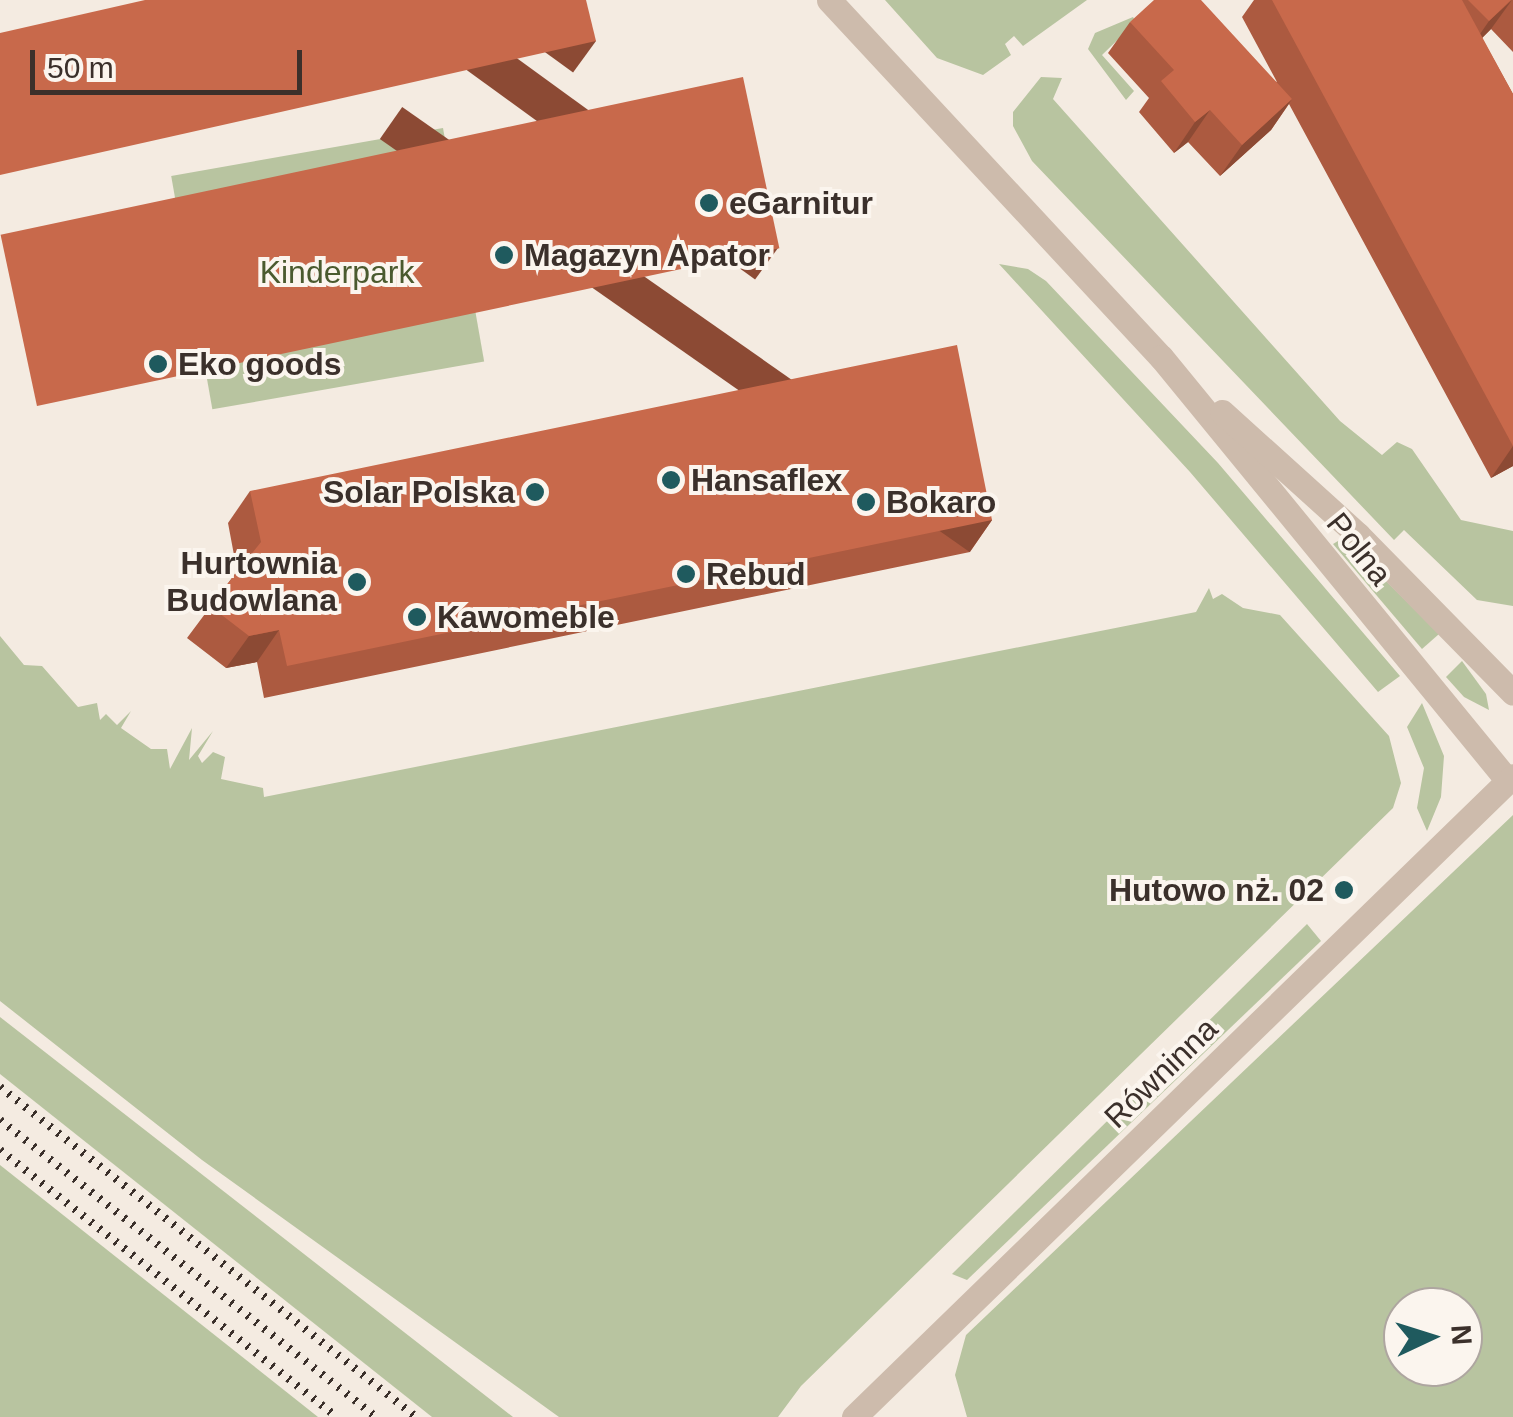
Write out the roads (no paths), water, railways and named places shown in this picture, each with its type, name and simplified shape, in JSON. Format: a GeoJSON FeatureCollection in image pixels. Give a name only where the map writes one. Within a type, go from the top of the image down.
{"type":"FeatureCollection","features":[{"type":"Feature","properties":{"kind":"street","name":"Polna"},"geometry":{"type":"LineString","coordinates":[[829,0],[1161,357],[1511,778]]}},
{"type":"Feature","properties":{"kind":"street","name":"Polna"},"geometry":{"type":"LineString","coordinates":[[1161,357],[1358,535],[1513,693]]}},
{"type":"Feature","properties":{"kind":"street","name":"Równinna"},"geometry":{"type":"LineString","coordinates":[[854,1417],[1511,778]]}},
{"type":"Feature","properties":{"kind":"railway"},"geometry":{"type":"LineString","coordinates":[[0,1087],[416,1417]]}},
{"type":"Feature","properties":{"kind":"railway"},"geometry":{"type":"LineString","coordinates":[[0,1120],[376,1417]]}},
{"type":"Feature","properties":{"kind":"railway"},"geometry":{"type":"LineString","coordinates":[[0,1150],[337,1417]]}},
{"type":"Feature","properties":{"kind":"place","name":"eGarnitur"},"geometry":{"type":"Point","coordinates":[709,203]}},
{"type":"Feature","properties":{"kind":"place","name":"Magazyn Apator"},"geometry":{"type":"Point","coordinates":[504,255]}},
{"type":"Feature","properties":{"kind":"place","name":"Eko goods"},"geometry":{"type":"Point","coordinates":[158,364]}},
{"type":"Feature","properties":{"kind":"place","name":"Hansaflex"},"geometry":{"type":"Point","coordinates":[671,480]}},
{"type":"Feature","properties":{"kind":"place","name":"Solar Polska"},"geometry":{"type":"Point","coordinates":[535,492]}},
{"type":"Feature","properties":{"kind":"place","name":"Bokaro"},"geometry":{"type":"Point","coordinates":[866,502]}},
{"type":"Feature","properties":{"kind":"place","name":"Rebud"},"geometry":{"type":"Point","coordinates":[686,574]}},
{"type":"Feature","properties":{"kind":"place","name":"Hurtownia Budowlana"},"geometry":{"type":"Point","coordinates":[357,582]}},
{"type":"Feature","properties":{"kind":"place","name":"Kawomeble"},"geometry":{"type":"Point","coordinates":[417,617]}},
{"type":"Feature","properties":{"kind":"place","name":"Hutowo nż. 02"},"geometry":{"type":"Point","coordinates":[1344,890]}},
{"type":"Feature","properties":{"kind":"park label","name":"Kinderpark"},"geometry":{"type":"Point","coordinates":[337,272]}}]}
